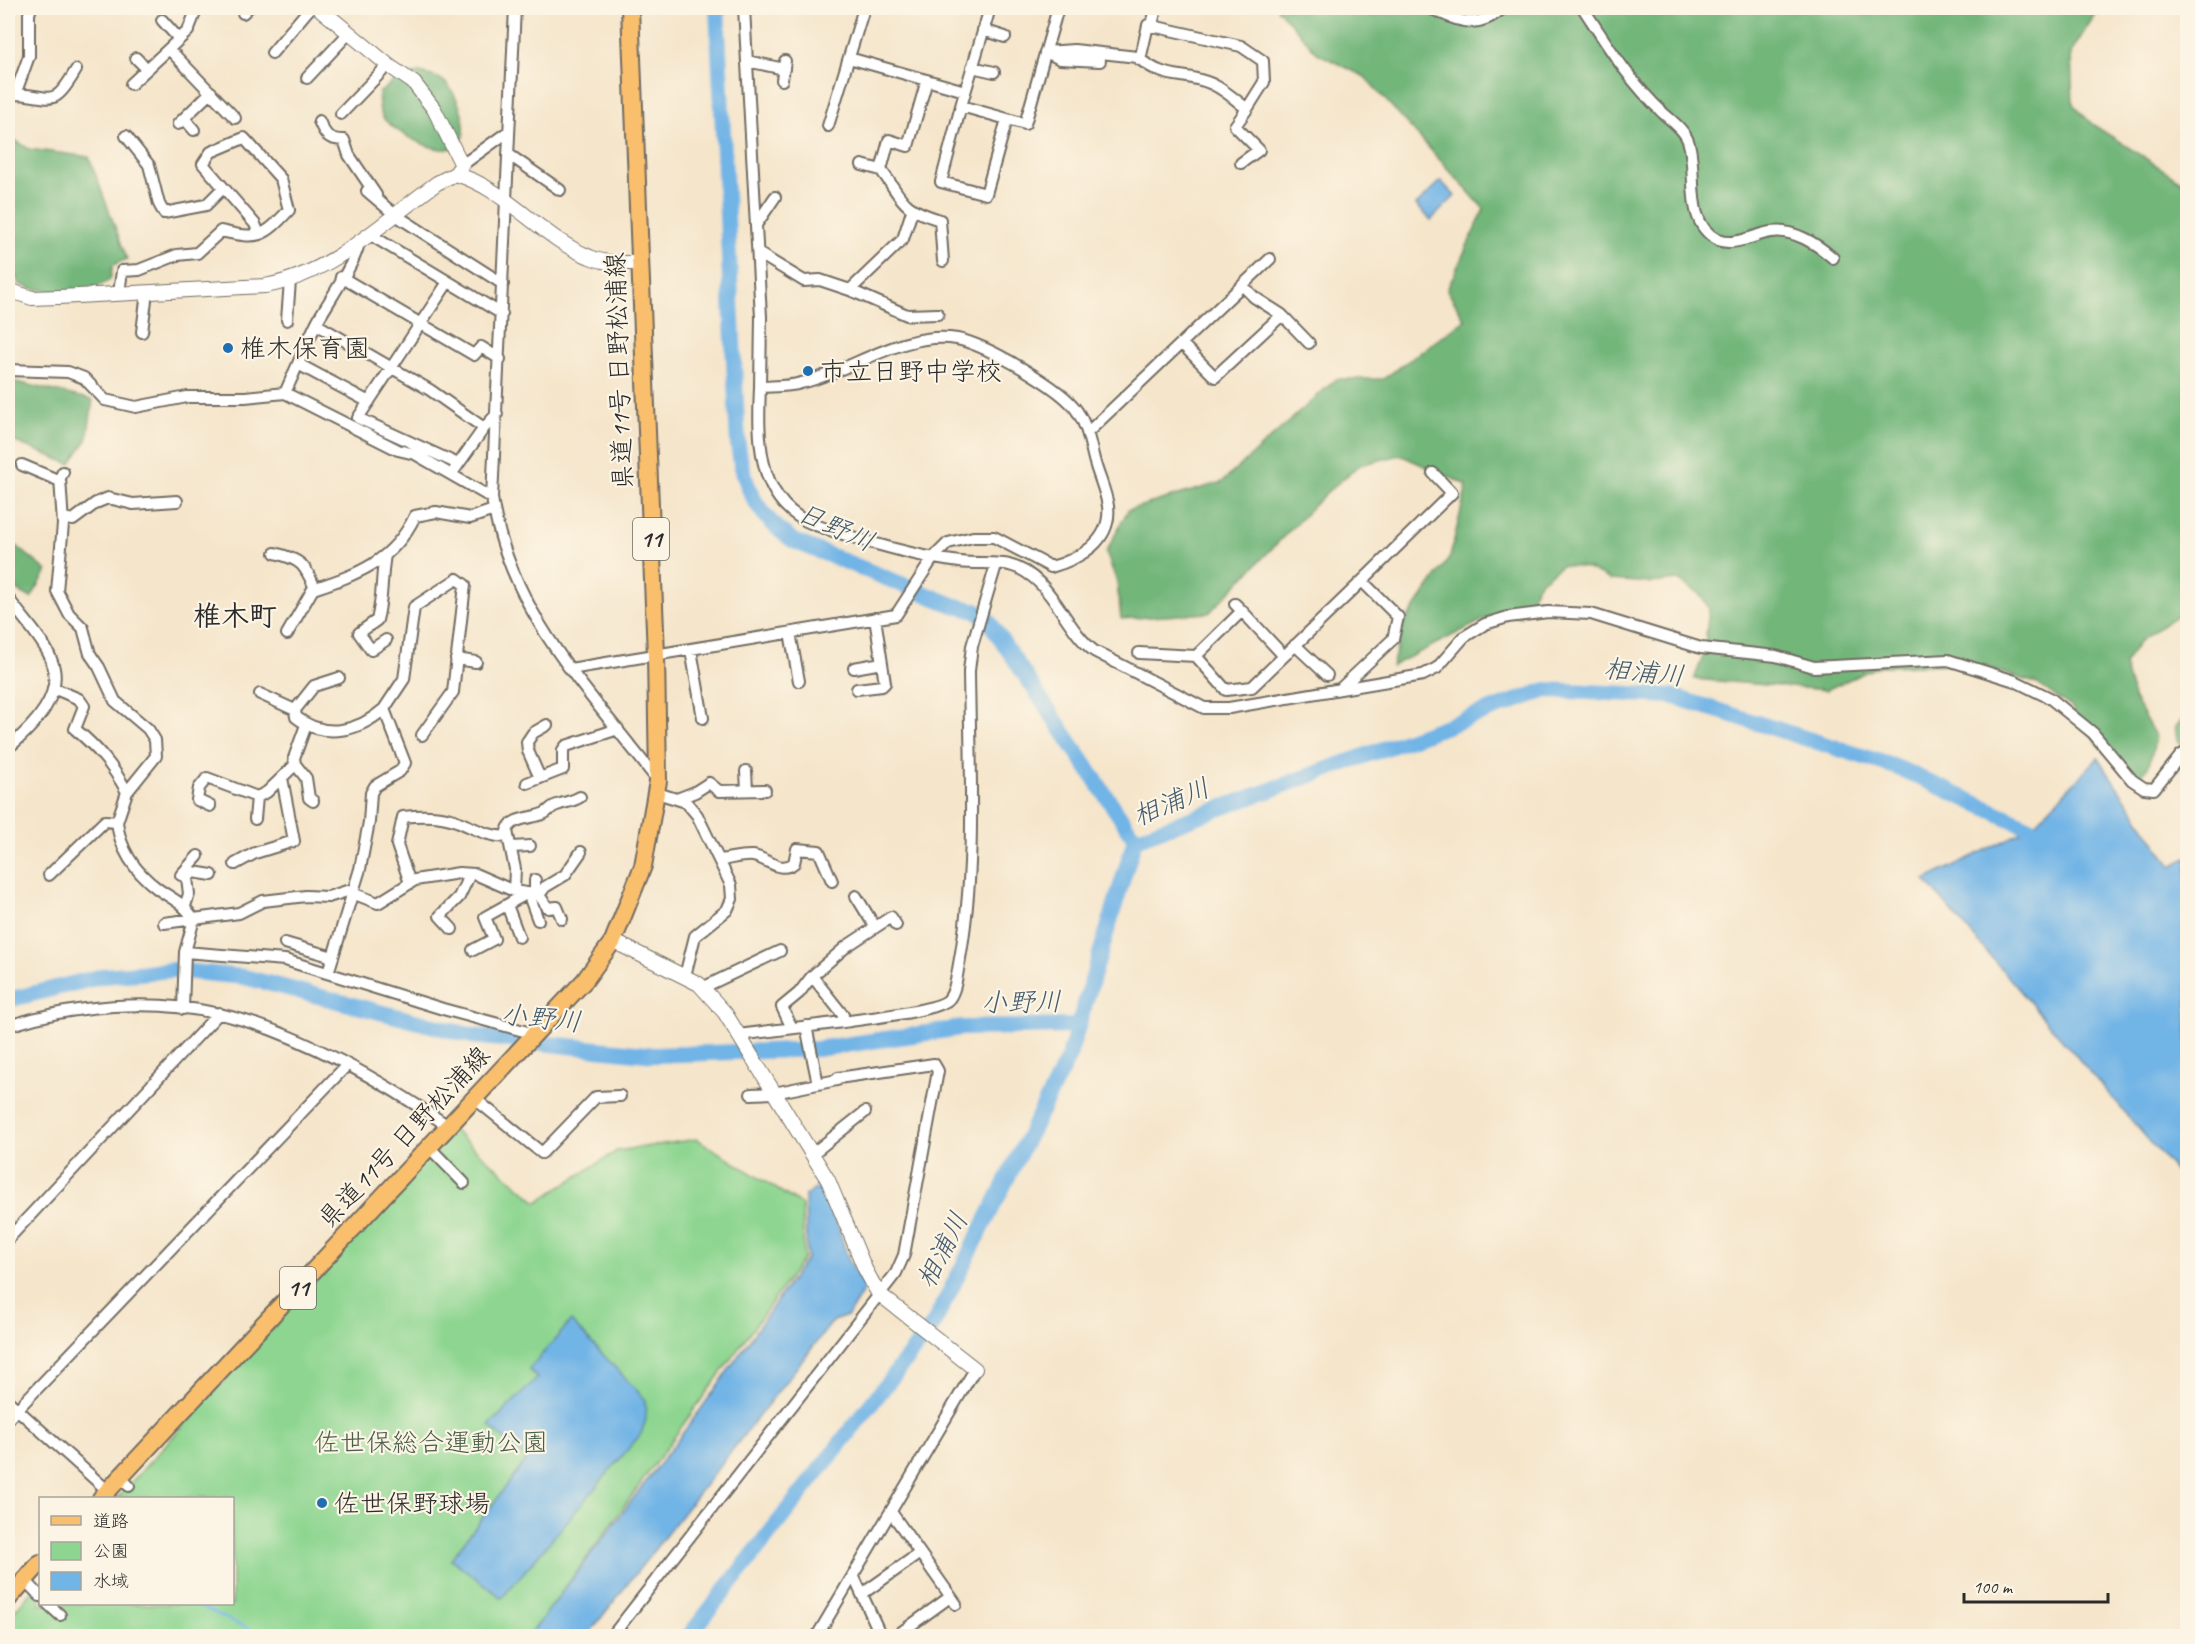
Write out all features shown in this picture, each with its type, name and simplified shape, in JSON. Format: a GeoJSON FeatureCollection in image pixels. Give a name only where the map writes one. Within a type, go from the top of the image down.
{"type":"FeatureCollection","features":[{"type":"Feature","properties":{"kind":"main road","name":"県道11号 日野松浦線"},"geometry":{"type":"LineString","coordinates":[[105,1495],[125,1481],[433,1151],[448,1126],[585,980],[612,941],[643,866],[657,787],[656,655],[630,8]]}},
{"type":"Feature","properties":{"kind":"main road"},"geometry":{"type":"LineString","coordinates":[[8,1599],[33,1589],[39,1567]]}},
{"type":"Feature","properties":{"kind":"street"},"geometry":{"type":"LineString","coordinates":[[8,94],[17,89],[29,56],[31,8]]}},
{"type":"Feature","properties":{"kind":"street"},"geometry":{"type":"LineString","coordinates":[[131,84],[188,31],[197,8]]}},
{"type":"Feature","properties":{"kind":"street"},"geometry":{"type":"LineString","coordinates":[[272,53],[310,8]]}},
{"type":"Feature","properties":{"kind":"street"},"geometry":{"type":"LineString","coordinates":[[319,8],[388,65],[414,83],[434,109],[459,170],[468,178],[590,257],[610,263],[640,263]]}},
{"type":"Feature","properties":{"kind":"street"},"geometry":{"type":"LineString","coordinates":[[515,8],[504,201],[506,223],[492,498],[495,521],[531,614],[570,669],[618,729],[657,787],[676,799],[686,802],[697,815],[731,885],[732,899],[723,915],[695,936],[685,976]]}},
{"type":"Feature","properties":{"kind":"street"},"geometry":{"type":"LineString","coordinates":[[744,8],[761,316],[760,453],[774,489],[786,506],[804,520],[931,563],[1008,564],[1026,572],[1040,585],[1083,643],[1094,651],[1204,708],[1229,708],[1423,675],[1437,668],[1464,637],[1485,624],[1508,616],[1548,612],[1591,614],[1701,648],[1776,656],[1814,667],[1948,660],[1980,669],[2015,681],[2050,698],[2093,733],[2132,780],[2144,788],[2154,789],[2181,755],[2187,752]]}},
{"type":"Feature","properties":{"kind":"street"},"geometry":{"type":"LineString","coordinates":[[828,126],[864,8]]}},
{"type":"Feature","properties":{"kind":"street"},"geometry":{"type":"LineString","coordinates":[[990,8],[941,182],[987,194],[1008,119]]}},
{"type":"Feature","properties":{"kind":"street"},"geometry":{"type":"LineString","coordinates":[[961,106],[1025,124],[1057,8]]}},
{"type":"Feature","properties":{"kind":"street"},"geometry":{"type":"LineString","coordinates":[[1152,25],[1156,8]]}},
{"type":"Feature","properties":{"kind":"street"},"geometry":{"type":"LineString","coordinates":[[1430,8],[1461,22],[1476,22],[1494,16],[1503,8]]}},
{"type":"Feature","properties":{"kind":"street"},"geometry":{"type":"LineString","coordinates":[[1583,8],[1636,87],[1684,133],[1689,144],[1695,207],[1701,224],[1707,232],[1720,241],[1745,240],[1774,231],[1800,237],[1820,246],[1833,258]]}},
{"type":"Feature","properties":{"kind":"street"},"geometry":{"type":"LineString","coordinates":[[162,20],[179,39]]}},
{"type":"Feature","properties":{"kind":"street"},"geometry":{"type":"LineString","coordinates":[[1140,60],[1148,24],[1241,46],[1263,61],[1264,82],[1235,126],[1258,150],[1241,163]]}},
{"type":"Feature","properties":{"kind":"street"},"geometry":{"type":"LineString","coordinates":[[983,30],[1005,36]]}},
{"type":"Feature","properties":{"kind":"street"},"geometry":{"type":"LineString","coordinates":[[307,78],[349,33]]}},
{"type":"Feature","properties":{"kind":"street"},"geometry":{"type":"LineString","coordinates":[[169,49],[235,118]]}},
{"type":"Feature","properties":{"kind":"street"},"geometry":{"type":"LineString","coordinates":[[1045,52],[1074,50],[1113,53],[1140,60],[1162,74],[1210,83],[1247,109]]}},
{"type":"Feature","properties":{"kind":"street"},"geometry":{"type":"LineString","coordinates":[[1045,52],[1060,59],[1100,62]]}},
{"type":"Feature","properties":{"kind":"street"},"geometry":{"type":"LineString","coordinates":[[136,58],[147,69]]}},
{"type":"Feature","properties":{"kind":"street"},"geometry":{"type":"LineString","coordinates":[[849,58],[965,91]]}},
{"type":"Feature","properties":{"kind":"street"},"geometry":{"type":"LineString","coordinates":[[747,61],[784,70]]}},
{"type":"Feature","properties":{"kind":"street"},"geometry":{"type":"LineString","coordinates":[[341,114],[388,65]]}},
{"type":"Feature","properties":{"kind":"street"},"geometry":{"type":"LineString","coordinates":[[972,67],[994,72]]}},
{"type":"Feature","properties":{"kind":"street"},"geometry":{"type":"LineString","coordinates":[[8,94],[53,99],[62,94],[76,70]]}},
{"type":"Feature","properties":{"kind":"street"},"geometry":{"type":"LineString","coordinates":[[881,170],[889,140],[908,146],[927,80]]}},
{"type":"Feature","properties":{"kind":"street"},"geometry":{"type":"LineString","coordinates":[[194,130],[181,121],[211,92]]}},
{"type":"Feature","properties":{"kind":"street"},"geometry":{"type":"LineString","coordinates":[[319,121],[325,134],[331,140],[344,140],[349,155],[381,203]]}},
{"type":"Feature","properties":{"kind":"street"},"geometry":{"type":"LineString","coordinates":[[8,290],[33,298],[265,286],[290,281],[323,266],[364,238],[509,131]]}},
{"type":"Feature","properties":{"kind":"street"},"geometry":{"type":"LineString","coordinates":[[126,136],[148,165],[159,204],[164,213],[206,205],[223,188]]}},
{"type":"Feature","properties":{"kind":"street"},"geometry":{"type":"LineString","coordinates":[[119,293],[122,271],[139,270],[177,255],[197,253],[221,231],[246,237],[260,234],[269,232],[289,210],[280,178],[243,138],[211,152],[203,164],[260,234]]}},
{"type":"Feature","properties":{"kind":"street"},"geometry":{"type":"LineString","coordinates":[[508,154],[560,190]]}},
{"type":"Feature","properties":{"kind":"street"},"geometry":{"type":"LineString","coordinates":[[862,165],[881,170],[902,202],[912,211],[940,220],[943,261]]}},
{"type":"Feature","properties":{"kind":"street"},"geometry":{"type":"LineString","coordinates":[[368,191],[394,214],[503,284]]}},
{"type":"Feature","properties":{"kind":"street"},"geometry":{"type":"LineString","coordinates":[[756,226],[775,197]]}},
{"type":"Feature","properties":{"kind":"street"},"geometry":{"type":"LineString","coordinates":[[850,290],[903,239],[912,211]]}},
{"type":"Feature","properties":{"kind":"street"},"geometry":{"type":"LineString","coordinates":[[285,393],[316,324],[364,238]]}},
{"type":"Feature","properties":{"kind":"street"},"geometry":{"type":"LineString","coordinates":[[364,238],[448,282],[502,314]]}},
{"type":"Feature","properties":{"kind":"street"},"geometry":{"type":"LineString","coordinates":[[758,254],[804,281],[820,280],[850,290],[907,315],[938,314]]}},
{"type":"Feature","properties":{"kind":"street"},"geometry":{"type":"LineString","coordinates":[[1088,432],[1270,259]]}},
{"type":"Feature","properties":{"kind":"street"},"geometry":{"type":"LineString","coordinates":[[341,277],[474,355],[481,347],[500,359]]}},
{"type":"Feature","properties":{"kind":"street"},"geometry":{"type":"LineString","coordinates":[[287,320],[290,281]]}},
{"type":"Feature","properties":{"kind":"street"},"geometry":{"type":"LineString","coordinates":[[448,282],[358,418],[458,464]]}},
{"type":"Feature","properties":{"kind":"street"},"geometry":{"type":"LineString","coordinates":[[1243,286],[1254,297],[1281,315],[1309,343]]}},
{"type":"Feature","properties":{"kind":"street"},"geometry":{"type":"LineString","coordinates":[[142,332],[147,292]]}},
{"type":"Feature","properties":{"kind":"street"},"geometry":{"type":"LineString","coordinates":[[1182,344],[1215,377],[1281,315]]}},
{"type":"Feature","properties":{"kind":"street"},"geometry":{"type":"LineString","coordinates":[[316,324],[391,368],[484,428]]}},
{"type":"Feature","properties":{"kind":"street"},"geometry":{"type":"LineString","coordinates":[[570,669],[896,615],[931,563],[948,543],[973,537],[994,537],[1052,567],[1067,563],[1086,552],[1101,537],[1108,507],[1088,432],[1076,409],[1047,385],[984,347],[957,339],[929,338],[902,345],[800,384],[760,387]]}},
{"type":"Feature","properties":{"kind":"street"},"geometry":{"type":"LineString","coordinates":[[298,364],[369,402]]}},
{"type":"Feature","properties":{"kind":"street"},"geometry":{"type":"LineString","coordinates":[[8,370],[68,372],[84,378],[105,400],[136,407],[187,396],[245,397],[285,393],[398,450],[414,454],[492,498]]}},
{"type":"Feature","properties":{"kind":"street"},"geometry":{"type":"LineString","coordinates":[[452,475],[484,428],[497,414]]}},
{"type":"Feature","properties":{"kind":"street"},"geometry":{"type":"LineString","coordinates":[[22,465],[61,477],[63,518],[57,591],[69,614],[83,628],[90,654],[99,667],[115,701],[148,729],[155,740],[156,756],[127,792],[117,822],[125,856],[157,888],[182,904],[194,919]]}},
{"type":"Feature","properties":{"kind":"street"},"geometry":{"type":"LineString","coordinates":[[1139,653],[1196,656],[1226,690],[1252,687],[1452,493],[1433,473]]}},
{"type":"Feature","properties":{"kind":"street"},"geometry":{"type":"LineString","coordinates":[[63,518],[74,520],[96,503],[108,498],[133,504],[177,501]]}},
{"type":"Feature","properties":{"kind":"street"},"geometry":{"type":"LineString","coordinates":[[287,634],[303,603],[315,588],[342,580],[371,566],[404,539],[415,516],[436,512],[470,518],[494,510]]}},
{"type":"Feature","properties":{"kind":"street"},"geometry":{"type":"LineString","coordinates":[[275,553],[294,558],[304,565],[315,588]]}},
{"type":"Feature","properties":{"kind":"street"},"geometry":{"type":"LineString","coordinates":[[385,555],[381,577],[382,601],[377,620],[356,630],[372,650],[386,640]]}},
{"type":"Feature","properties":{"kind":"street"},"geometry":{"type":"LineString","coordinates":[[740,1038],[792,1028],[893,1015],[942,1004],[949,999],[955,984],[963,944],[970,862],[969,671],[972,645],[996,565]]}},
{"type":"Feature","properties":{"kind":"street"},"geometry":{"type":"LineString","coordinates":[[339,678],[314,686],[295,710],[296,717],[306,725],[333,732],[351,730],[372,720],[384,709],[404,679],[414,607],[457,579],[465,585],[453,692],[428,732]]}},
{"type":"Feature","properties":{"kind":"street"},"geometry":{"type":"LineString","coordinates":[[1342,687],[1393,639],[1398,617],[1362,581]]}},
{"type":"Feature","properties":{"kind":"street"},"geometry":{"type":"LineString","coordinates":[[8,598],[51,657],[55,675],[53,688],[40,717],[8,748]]}},
{"type":"Feature","properties":{"kind":"street"},"geometry":{"type":"LineString","coordinates":[[1196,656],[1239,607],[1284,656]]}},
{"type":"Feature","properties":{"kind":"street"},"geometry":{"type":"LineString","coordinates":[[857,689],[882,686],[885,683],[875,618]]}},
{"type":"Feature","properties":{"kind":"street"},"geometry":{"type":"LineString","coordinates":[[790,633],[799,681]]}},
{"type":"Feature","properties":{"kind":"street"},"geometry":{"type":"LineString","coordinates":[[1295,645],[1327,675]]}},
{"type":"Feature","properties":{"kind":"street"},"geometry":{"type":"LineString","coordinates":[[691,650],[703,717]]}},
{"type":"Feature","properties":{"kind":"street"},"geometry":{"type":"LineString","coordinates":[[456,659],[476,662]]}},
{"type":"Feature","properties":{"kind":"street"},"geometry":{"type":"LineString","coordinates":[[854,668],[882,663]]}},
{"type":"Feature","properties":{"kind":"street"},"geometry":{"type":"LineString","coordinates":[[53,688],[79,699],[84,706],[75,729],[96,746],[109,761],[127,792]]}},
{"type":"Feature","properties":{"kind":"street"},"geometry":{"type":"LineString","coordinates":[[260,694],[295,710]]}},
{"type":"Feature","properties":{"kind":"street"},"geometry":{"type":"LineString","coordinates":[[328,974],[353,894],[369,822],[371,793],[375,786],[400,771],[405,762],[384,709]]}},
{"type":"Feature","properties":{"kind":"street"},"geometry":{"type":"LineString","coordinates":[[306,725],[294,758],[295,765],[306,778],[309,798],[313,801]]}},
{"type":"Feature","properties":{"kind":"street"},"geometry":{"type":"LineString","coordinates":[[540,778],[528,751],[527,742],[533,733],[547,725]]}},
{"type":"Feature","properties":{"kind":"street"},"geometry":{"type":"LineString","coordinates":[[527,783],[563,769],[563,750],[566,746],[618,729]]}},
{"type":"Feature","properties":{"kind":"street"},"geometry":{"type":"LineString","coordinates":[[255,819],[257,797],[295,765]]}},
{"type":"Feature","properties":{"kind":"street"},"geometry":{"type":"LineString","coordinates":[[711,771],[714,787]]}},
{"type":"Feature","properties":{"kind":"street"},"geometry":{"type":"LineString","coordinates":[[746,771],[747,790]]}},
{"type":"Feature","properties":{"kind":"street"},"geometry":{"type":"LineString","coordinates":[[210,806],[197,800],[199,788],[207,778],[257,797]]}},
{"type":"Feature","properties":{"kind":"street"},"geometry":{"type":"LineString","coordinates":[[235,864],[255,853],[294,841],[282,778]]}},
{"type":"Feature","properties":{"kind":"street"},"geometry":{"type":"LineString","coordinates":[[676,799],[695,792],[709,783],[719,791],[765,790]]}},
{"type":"Feature","properties":{"kind":"street"},"geometry":{"type":"LineString","coordinates":[[514,891],[515,869],[508,826],[514,821],[546,813],[555,805],[572,802],[580,797]]}},
{"type":"Feature","properties":{"kind":"street"},"geometry":{"type":"LineString","coordinates":[[410,883],[397,846],[403,817],[426,815],[457,821],[478,832],[530,846]]}},
{"type":"Feature","properties":{"kind":"street"},"geometry":{"type":"LineString","coordinates":[[49,875],[105,821],[117,822]]}},
{"type":"Feature","properties":{"kind":"street"},"geometry":{"type":"LineString","coordinates":[[718,860],[755,856],[782,867],[790,867],[795,863],[797,849],[819,851],[831,881]]}},
{"type":"Feature","properties":{"kind":"street"},"geometry":{"type":"LineString","coordinates":[[473,950],[494,939],[485,917],[534,894],[565,875],[581,852]]}},
{"type":"Feature","properties":{"kind":"street"},"geometry":{"type":"LineString","coordinates":[[182,904],[181,875],[198,856]]}},
{"type":"Feature","properties":{"kind":"street"},"geometry":{"type":"LineString","coordinates":[[182,904],[189,894],[187,878],[193,872],[212,875]]}},
{"type":"Feature","properties":{"kind":"street"},"geometry":{"type":"LineString","coordinates":[[452,929],[440,916],[459,897],[470,874]]}},
{"type":"Feature","properties":{"kind":"street"},"geometry":{"type":"LineString","coordinates":[[164,923],[239,913],[263,901],[306,896],[328,897],[347,891],[378,903],[410,883],[437,876],[470,874],[514,891],[534,894],[548,908],[557,906],[562,919]]}},
{"type":"Feature","properties":{"kind":"street"},"geometry":{"type":"LineString","coordinates":[[536,880],[534,894],[537,920]]}},
{"type":"Feature","properties":{"kind":"street"},"geometry":{"type":"LineString","coordinates":[[856,896],[875,927]]}},
{"type":"Feature","properties":{"kind":"street"},"geometry":{"type":"LineString","coordinates":[[507,905],[519,937]]}},
{"type":"Feature","properties":{"kind":"street"},"geometry":{"type":"LineString","coordinates":[[792,1028],[782,1006],[798,993],[812,976],[847,946],[891,917],[896,925]]}},
{"type":"Feature","properties":{"kind":"street"},"geometry":{"type":"LineString","coordinates":[[183,1006],[185,954],[194,919]]}},
{"type":"Feature","properties":{"kind":"street"},"geometry":{"type":"LineString","coordinates":[[612,941],[685,976],[702,988],[725,1013],[833,1191],[865,1269],[880,1295],[971,1366],[891,1512],[817,1636]]}},
{"type":"Feature","properties":{"kind":"street"},"geometry":{"type":"LineString","coordinates":[[285,943],[333,957]]}},
{"type":"Feature","properties":{"kind":"street"},"geometry":{"type":"LineString","coordinates":[[702,988],[780,951]]}},
{"type":"Feature","properties":{"kind":"street"},"geometry":{"type":"LineString","coordinates":[[185,954],[285,960],[535,1034]]}},
{"type":"Feature","properties":{"kind":"street"},"geometry":{"type":"LineString","coordinates":[[812,976],[843,1015],[843,1022]]}},
{"type":"Feature","properties":{"kind":"street"},"geometry":{"type":"LineString","coordinates":[[8,1026],[71,1011],[112,1007],[183,1006],[219,1013],[262,1026],[346,1065],[397,1091],[448,1126]]}},
{"type":"Feature","properties":{"kind":"street"},"geometry":{"type":"LineString","coordinates":[[8,1239],[219,1013]]}},
{"type":"Feature","properties":{"kind":"street"},"geometry":{"type":"LineString","coordinates":[[806,1027],[817,1084]]}},
{"type":"Feature","properties":{"kind":"street"},"geometry":{"type":"LineString","coordinates":[[612,1636],[896,1273],[904,1255],[938,1071],[934,1064],[915,1065],[751,1094]]}},
{"type":"Feature","properties":{"kind":"street"},"geometry":{"type":"LineString","coordinates":[[8,1419],[346,1065]]}},
{"type":"Feature","properties":{"kind":"street"},"geometry":{"type":"LineString","coordinates":[[474,1098],[542,1153],[596,1097],[620,1096]]}},
{"type":"Feature","properties":{"kind":"street"},"geometry":{"type":"LineString","coordinates":[[812,1154],[865,1112]]}},
{"type":"Feature","properties":{"kind":"street"},"geometry":{"type":"LineString","coordinates":[[433,1151],[464,1183]]}},
{"type":"Feature","properties":{"kind":"street"},"geometry":{"type":"LineString","coordinates":[[8,1401],[105,1495]]}},
{"type":"Feature","properties":{"kind":"street"},"geometry":{"type":"LineString","coordinates":[[891,1512],[953,1600],[896,1636]]}},
{"type":"Feature","properties":{"kind":"street"},"geometry":{"type":"LineString","coordinates":[[862,1594],[920,1553]]}},
{"type":"Feature","properties":{"kind":"street"},"geometry":{"type":"LineString","coordinates":[[853,1575],[881,1636]]}},
{"type":"Feature","properties":{"kind":"street"},"geometry":{"type":"LineString","coordinates":[[49,1605],[60,1615]]}},
{"type":"Feature","properties":{"kind":"green space"},"geometry":{"type":"Polygon","coordinates":[[[1277,8],[2099,8],[2071,53],[2073,104],[2092,124],[2187,185],[2187,608],[2140,641],[2124,664],[2133,697],[2156,737],[2149,765],[2139,779],[2128,775],[2099,745],[2071,707],[2036,683],[1973,664],[1879,666],[1826,690],[1694,679],[1704,654],[1709,608],[1699,594],[1678,580],[1651,583],[1610,580],[1587,568],[1562,565],[1540,582],[1520,617],[1501,611],[1392,666],[1404,623],[1450,557],[1467,485],[1400,455],[1360,465],[1326,493],[1209,613],[1121,619],[1117,582],[1106,552],[1128,510],[1222,482],[1336,379],[1383,379],[1465,320],[1447,290],[1484,209],[1365,77],[1317,53],[1277,8]]]}},
{"type":"Feature","properties":{"kind":"green space"},"geometry":{"type":"Polygon","coordinates":[[[420,73],[442,80],[453,92],[464,121],[462,139],[458,145],[441,149],[419,143],[398,131],[382,116],[379,93],[401,76],[420,73]]]}},
{"type":"Feature","properties":{"kind":"green space"},"geometry":{"type":"Polygon","coordinates":[[[8,136],[29,149],[89,157],[127,259],[113,265],[110,280],[82,295],[33,289],[19,284],[8,261],[8,136]]]}},
{"type":"Feature","properties":{"kind":"green space"},"geometry":{"type":"Polygon","coordinates":[[[8,380],[93,400],[87,440],[70,464],[8,439],[8,380]]]}},
{"type":"Feature","properties":{"kind":"green space"},"geometry":{"type":"Polygon","coordinates":[[[8,539],[47,571],[31,598],[8,585],[8,539]]]}},
{"type":"Feature","properties":{"kind":"green space"},"geometry":{"type":"Polygon","coordinates":[[[2187,712],[2187,756],[2177,738],[2175,728],[2187,712]]]}},
{"type":"Feature","properties":{"kind":"green space","name":"佐世保総合運動公園"},"geometry":{"type":"Polygon","coordinates":[[[453,1130],[537,1202],[617,1151],[697,1139],[802,1205],[804,1258],[530,1636],[8,1636],[8,1618],[39,1583],[39,1605],[234,1605],[234,1497],[118,1497],[453,1130]]]}},
{"type":"Feature","properties":{"kind":"water"},"geometry":{"type":"Polygon","coordinates":[[[1441,181],[1455,196],[1431,220],[1416,205],[1441,181]]]}},
{"type":"Feature","properties":{"kind":"water"},"geometry":{"type":"Polygon","coordinates":[[[2098,758],[2171,866],[2187,858],[2187,1185],[1925,880],[2030,828],[2098,758]]]}},
{"type":"Feature","properties":{"kind":"water"},"geometry":{"type":"Polygon","coordinates":[[[825,1184],[848,1259],[865,1288],[848,1316],[833,1321],[587,1636],[529,1636],[701,1409],[807,1258],[805,1195],[825,1184]]]}},
{"type":"Feature","properties":{"kind":"water"},"geometry":{"type":"Polygon","coordinates":[[[571,1321],[645,1399],[646,1419],[641,1434],[502,1598],[451,1559],[527,1459],[489,1426],[537,1378],[529,1369],[571,1321]]]}},
{"type":"Feature","properties":{"kind":"waterway","name":"日野川"},"geometry":{"type":"LineString","coordinates":[[717,8],[738,445],[748,488],[754,500],[771,522],[794,541],[953,605],[976,611],[988,620],[1135,839]]}},
{"type":"Feature","properties":{"kind":"waterway","name":"相浦川"},"geometry":{"type":"LineString","coordinates":[[689,1636],[933,1325],[1069,1056],[1135,839],[1546,690],[1672,696],[1896,767],[2030,828]]}},
{"type":"Feature","properties":{"kind":"waterway","name":"小野川"},"geometry":{"type":"LineString","coordinates":[[8,1000],[103,976],[173,970],[244,977],[473,1036],[655,1055],[817,1049],[961,1028],[1078,1026]]}},
{"type":"Feature","properties":{"kind":"waterway"},"geometry":{"type":"LineString","coordinates":[[197,1605],[264,1636]]}},
{"type":"Feature","properties":{"kind":"place","name":"椎木保育園"},"geometry":{"type":"Point","coordinates":[228,348]}},
{"type":"Feature","properties":{"kind":"place","name":"市立日野中学校"},"geometry":{"type":"Point","coordinates":[808,371]}},
{"type":"Feature","properties":{"kind":"place","name":"佐世保野球場"},"geometry":{"type":"Point","coordinates":[322,1503]}},
{"type":"Feature","properties":{"kind":"district","name":"椎木町"},"geometry":{"type":"Point","coordinates":[235,615]}}]}
